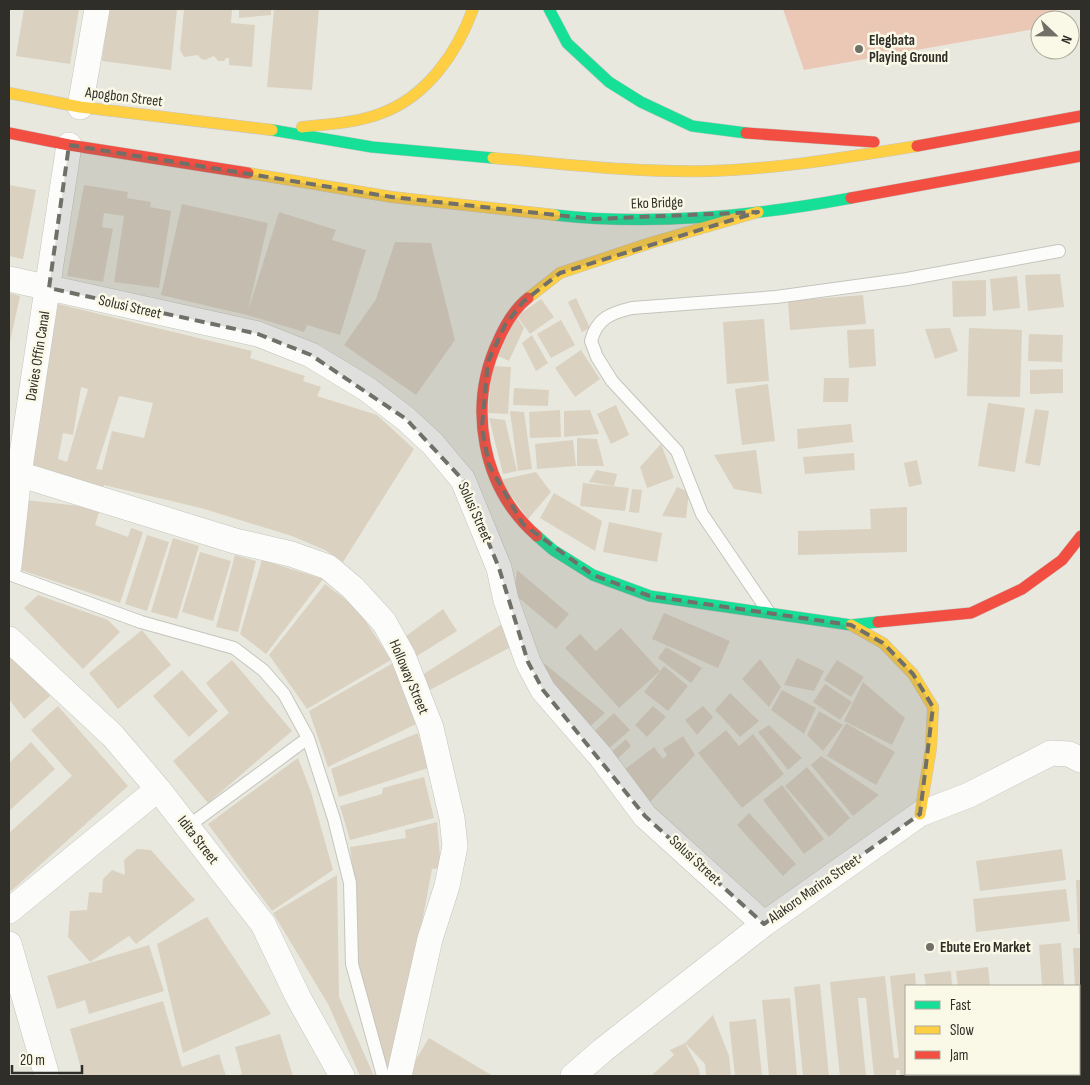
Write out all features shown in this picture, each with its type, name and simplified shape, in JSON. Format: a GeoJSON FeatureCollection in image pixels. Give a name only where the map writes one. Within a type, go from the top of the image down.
{"type":"FeatureCollection","features":[{"type":"Feature","properties":{"kind":"highway"},"geometry":{"type":"LineString","coordinates":[[276,131],[352,120],[383,113],[412,95],[436,73],[456,49],[473,9]]}},
{"type":"Feature","properties":{"kind":"highway"},"geometry":{"type":"LineString","coordinates":[[548,9],[567,43],[609,82],[641,102],[692,126],[740,133],[925,145]]}},
{"type":"Feature","properties":{"kind":"highway","name":"Apogbon Street"},"geometry":{"type":"LineString","coordinates":[[9,93],[80,107],[276,131]]}},
{"type":"Feature","properties":{"kind":"highway"},"geometry":{"type":"LineString","coordinates":[[276,131],[424,153],[620,169],[708,171],[789,166],[925,145],[1081,116]]}},
{"type":"Feature","properties":{"kind":"highway"},"geometry":{"type":"LineString","coordinates":[[9,133],[69,146]]}},
{"type":"Feature","properties":{"kind":"highway","name":"Eko Bridge"},"geometry":{"type":"LineString","coordinates":[[69,146],[233,170],[392,197],[593,219],[656,219],[758,212],[842,200],[1081,156]]}},
{"type":"Feature","properties":{"kind":"highway"},"geometry":{"type":"LineString","coordinates":[[758,212],[650,243],[560,273],[523,302],[505,325],[488,362],[482,396],[482,427],[489,465],[504,496],[523,524],[553,550],[593,575],[650,596],[851,625],[972,613],[1022,589],[1062,560],[1081,536]]}},
{"type":"Feature","properties":{"kind":"highway"},"geometry":{"type":"LineString","coordinates":[[851,625],[883,643],[913,674],[933,707],[931,748],[920,814]]}},
{"type":"Feature","properties":{"kind":"street"},"geometry":{"type":"LineString","coordinates":[[80,107],[97,9]]}},
{"type":"Feature","properties":{"kind":"street","name":"Davies Offin Canal"},"geometry":{"type":"LineString","coordinates":[[9,566],[14,473],[49,288],[69,146]]}},
{"type":"Feature","properties":{"kind":"street","name":"Solusi Street"},"geometry":{"type":"LineString","coordinates":[[9,279],[258,334],[311,355],[366,389],[406,419],[433,444],[463,480],[499,568],[506,600],[528,662],[543,690],[601,757],[646,816],[764,924]]}},
{"type":"Feature","properties":{"kind":"street","name":"Holloway Street"},"geometry":{"type":"LineString","coordinates":[[14,473],[235,541],[292,554],[328,567],[353,588],[384,622],[403,656],[431,728],[452,818],[456,846],[447,886],[430,939],[398,1076]]}},
{"type":"Feature","properties":{"kind":"street","name":"Idita Street"},"geometry":{"type":"LineString","coordinates":[[9,639],[113,736],[158,789],[263,924],[298,997],[342,1076]]}},
{"type":"Feature","properties":{"kind":"street","name":"Alakoro Marina Street"},"geometry":{"type":"LineString","coordinates":[[573,1076],[603,1050],[764,924],[920,814],[969,795],[1051,753],[1069,754],[1081,760]]}},
{"type":"Feature","properties":{"kind":"street"},"geometry":{"type":"LineString","coordinates":[[9,911],[158,789]]}},
{"type":"Feature","properties":{"kind":"street"},"geometry":{"type":"LineString","coordinates":[[9,944],[47,1076]]}},
{"type":"Feature","properties":{"kind":"lane"},"geometry":{"type":"LineString","coordinates":[[770,613],[702,514],[677,452],[612,381],[597,358],[591,341],[599,322],[610,314],[632,308],[776,297],[907,279],[1059,251]]}},
{"type":"Feature","properties":{"kind":"lane"},"geometry":{"type":"LineString","coordinates":[[9,574],[141,622],[234,648],[263,670],[284,694],[308,738],[334,819],[350,883],[352,964],[383,1076]]}},
{"type":"Feature","properties":{"kind":"lane"},"geometry":{"type":"LineString","coordinates":[[188,827],[308,738]]}},
{"type":"Feature","properties":{"kind":"highlighted area"},"geometry":{"type":"Polygon","coordinates":[[[69,145],[392,197],[593,219],[758,212],[560,273],[523,302],[505,325],[488,362],[482,427],[489,465],[523,524],[593,575],[650,596],[851,625],[883,643],[913,674],[933,707],[920,814],[764,924],[645,816],[543,690],[528,662],[499,568],[463,480],[406,419],[311,355],[258,334],[49,288],[69,145]]]}},
{"type":"Feature","properties":{"kind":"shaded area","name":"Elegbata Playing Ground"},"geometry":{"type":"Polygon","coordinates":[[[783,9],[1055,10],[1030,10],[1030,30],[804,70],[783,9]]]}},
{"type":"Feature","properties":{"kind":"building"},"geometry":{"type":"Polygon","coordinates":[[[24,9],[79,9],[70,64],[16,56],[24,9]]]}},
{"type":"Feature","properties":{"kind":"building"},"geometry":{"type":"Polygon","coordinates":[[[108,9],[177,9],[171,70],[102,61],[108,9]]]}},
{"type":"Feature","properties":{"kind":"building"},"geometry":{"type":"Polygon","coordinates":[[[184,9],[232,9],[231,23],[255,25],[252,67],[229,65],[229,58],[226,58],[224,61],[218,61],[214,56],[205,60],[201,59],[198,55],[184,57],[180,50],[184,9]]]}},
{"type":"Feature","properties":{"kind":"building"},"geometry":{"type":"Polygon","coordinates":[[[239,9],[271,9],[271,15],[239,18],[239,9]]]}},
{"type":"Feature","properties":{"kind":"building"},"geometry":{"type":"Polygon","coordinates":[[[274,9],[319,9],[312,90],[267,87],[274,9]]]}},
{"type":"Feature","properties":{"kind":"building"},"geometry":{"type":"Polygon","coordinates":[[[9,185],[36,190],[23,259],[9,256],[9,185]]]}},
{"type":"Feature","properties":{"kind":"building"},"geometry":{"type":"Polygon","coordinates":[[[84,185],[128,192],[127,198],[151,202],[150,207],[171,211],[159,288],[114,282],[124,216],[104,213],[102,227],[113,229],[103,282],[67,276],[84,185]]]}},
{"type":"Feature","properties":{"kind":"building"},"geometry":{"type":"Polygon","coordinates":[[[182,204],[268,223],[248,311],[279,212],[336,230],[332,240],[366,250],[340,335],[307,325],[304,332],[247,315],[161,295],[182,204]]]}},
{"type":"Feature","properties":{"kind":"building"},"geometry":{"type":"Polygon","coordinates":[[[395,242],[431,243],[455,340],[416,395],[344,345],[376,299],[395,242]]]}},
{"type":"Feature","properties":{"kind":"building"},"geometry":{"type":"Polygon","coordinates":[[[1060,274],[1064,307],[1028,311],[1025,275],[1060,274]]]}},
{"type":"Feature","properties":{"kind":"building"},"geometry":{"type":"Polygon","coordinates":[[[1017,276],[1020,308],[993,311],[990,279],[1017,276]]]}},
{"type":"Feature","properties":{"kind":"building"},"geometry":{"type":"Polygon","coordinates":[[[986,280],[986,316],[953,317],[952,281],[986,280]]]}},
{"type":"Feature","properties":{"kind":"building"},"geometry":{"type":"Polygon","coordinates":[[[9,293],[20,296],[10,342],[9,342],[9,293]]]}},
{"type":"Feature","properties":{"kind":"building"},"geometry":{"type":"Polygon","coordinates":[[[863,295],[866,324],[790,330],[788,301],[863,295]]]}},
{"type":"Feature","properties":{"kind":"building"},"geometry":{"type":"Polygon","coordinates":[[[576,298],[590,328],[582,332],[568,302],[576,298]]]}},
{"type":"Feature","properties":{"kind":"building"},"geometry":{"type":"Polygon","coordinates":[[[541,299],[554,317],[530,334],[517,316],[541,299]]]}},
{"type":"Feature","properties":{"kind":"building"},"geometry":{"type":"Polygon","coordinates":[[[58,304],[252,351],[250,358],[305,376],[303,381],[321,387],[317,396],[377,415],[414,449],[343,562],[325,550],[292,536],[201,508],[104,485],[102,494],[27,472],[58,304]],[[81,387],[73,435],[63,433],[58,459],[67,462],[88,389],[81,387]],[[119,396],[96,469],[102,470],[112,431],[144,438],[153,403],[119,396]]]}},
{"type":"Feature","properties":{"kind":"building"},"geometry":{"type":"Polygon","coordinates":[[[516,316],[524,328],[509,361],[498,356],[516,316]]]}},
{"type":"Feature","properties":{"kind":"building"},"geometry":{"type":"Polygon","coordinates":[[[764,319],[769,381],[727,384],[723,322],[764,319]]]}},
{"type":"Feature","properties":{"kind":"building"},"geometry":{"type":"Polygon","coordinates":[[[561,320],[575,345],[551,358],[537,334],[561,320]]]}},
{"type":"Feature","properties":{"kind":"building"},"geometry":{"type":"Polygon","coordinates":[[[950,328],[958,351],[935,359],[925,329],[950,328]]]}},
{"type":"Feature","properties":{"kind":"building"},"geometry":{"type":"Polygon","coordinates":[[[969,328],[1022,330],[1020,397],[967,396],[969,328]]]}},
{"type":"Feature","properties":{"kind":"building"},"geometry":{"type":"Polygon","coordinates":[[[874,329],[876,366],[849,368],[847,330],[874,329]]]}},
{"type":"Feature","properties":{"kind":"building"},"geometry":{"type":"Polygon","coordinates":[[[1029,334],[1063,335],[1062,362],[1028,361],[1029,334]]]}},
{"type":"Feature","properties":{"kind":"building"},"geometry":{"type":"Polygon","coordinates":[[[532,335],[548,363],[536,371],[522,343],[532,335]]]}},
{"type":"Feature","properties":{"kind":"building"},"geometry":{"type":"Polygon","coordinates":[[[581,350],[600,379],[575,397],[555,368],[581,350]]]}},
{"type":"Feature","properties":{"kind":"building"},"geometry":{"type":"Polygon","coordinates":[[[492,366],[511,367],[508,414],[488,413],[492,366]]]}},
{"type":"Feature","properties":{"kind":"building"},"geometry":{"type":"Polygon","coordinates":[[[1063,369],[1063,393],[1030,394],[1030,370],[1063,369]]]}},
{"type":"Feature","properties":{"kind":"building"},"geometry":{"type":"Polygon","coordinates":[[[824,378],[849,378],[848,402],[823,402],[824,378]]]}},
{"type":"Feature","properties":{"kind":"building"},"geometry":{"type":"Polygon","coordinates":[[[768,384],[775,441],[742,445],[735,389],[768,384]]]}},
{"type":"Feature","properties":{"kind":"building"},"geometry":{"type":"Polygon","coordinates":[[[514,388],[549,390],[548,406],[513,405],[514,388]]]}},
{"type":"Feature","properties":{"kind":"building"},"geometry":{"type":"Polygon","coordinates":[[[988,403],[1025,408],[1015,472],[978,466],[988,403]]]}},
{"type":"Feature","properties":{"kind":"building"},"geometry":{"type":"Polygon","coordinates":[[[616,405],[629,435],[611,444],[597,414],[616,405]]]}},
{"type":"Feature","properties":{"kind":"building"},"geometry":{"type":"Polygon","coordinates":[[[1035,409],[1049,411],[1040,466],[1025,463],[1035,409]]]}},
{"type":"Feature","properties":{"kind":"building"},"geometry":{"type":"Polygon","coordinates":[[[560,410],[561,437],[530,438],[529,412],[560,410]]]}},
{"type":"Feature","properties":{"kind":"building"},"geometry":{"type":"Polygon","coordinates":[[[590,410],[599,434],[564,437],[564,411],[590,410]]]}},
{"type":"Feature","properties":{"kind":"building"},"geometry":{"type":"Polygon","coordinates":[[[510,411],[524,412],[532,469],[518,471],[510,411]]]}},
{"type":"Feature","properties":{"kind":"building"},"geometry":{"type":"Polygon","coordinates":[[[489,418],[505,420],[517,471],[503,474],[489,418]]]}},
{"type":"Feature","properties":{"kind":"building"},"geometry":{"type":"Polygon","coordinates":[[[851,424],[853,442],[798,449],[797,429],[851,424]]]}},
{"type":"Feature","properties":{"kind":"building"},"geometry":{"type":"Polygon","coordinates":[[[577,438],[597,439],[604,466],[577,466],[577,438]]]}},
{"type":"Feature","properties":{"kind":"building"},"geometry":{"type":"Polygon","coordinates":[[[573,440],[576,466],[537,469],[535,444],[573,440]]]}},
{"type":"Feature","properties":{"kind":"building"},"geometry":{"type":"Polygon","coordinates":[[[661,444],[674,478],[647,488],[640,467],[661,444]]]}},
{"type":"Feature","properties":{"kind":"building"},"geometry":{"type":"Polygon","coordinates":[[[756,450],[762,494],[734,489],[714,455],[756,450]]]}},
{"type":"Feature","properties":{"kind":"building"},"geometry":{"type":"Polygon","coordinates":[[[854,453],[855,470],[805,474],[803,457],[854,453]]]}},
{"type":"Feature","properties":{"kind":"building"},"geometry":{"type":"Polygon","coordinates":[[[917,460],[922,484],[909,487],[904,463],[917,460]]]}},
{"type":"Feature","properties":{"kind":"building"},"geometry":{"type":"Polygon","coordinates":[[[596,470],[617,474],[614,486],[589,482],[596,470]]]}},
{"type":"Feature","properties":{"kind":"building"},"geometry":{"type":"Polygon","coordinates":[[[536,472],[551,492],[528,519],[500,480],[536,472]]]}},
{"type":"Feature","properties":{"kind":"building"},"geometry":{"type":"Polygon","coordinates":[[[583,483],[629,488],[625,511],[580,506],[583,483]]]}},
{"type":"Feature","properties":{"kind":"building"},"geometry":{"type":"Polygon","coordinates":[[[677,487],[689,492],[686,518],[662,516],[677,487]]]}},
{"type":"Feature","properties":{"kind":"building"},"geometry":{"type":"Polygon","coordinates":[[[632,489],[642,490],[639,513],[629,512],[632,489]]]}},
{"type":"Feature","properties":{"kind":"building"},"geometry":{"type":"Polygon","coordinates":[[[554,493],[602,521],[595,551],[540,518],[554,493]]]}},
{"type":"Feature","properties":{"kind":"building"},"geometry":{"type":"Polygon","coordinates":[[[25,500],[80,506],[99,512],[95,525],[128,537],[131,528],[143,532],[120,603],[18,569],[25,500]]]}},
{"type":"Feature","properties":{"kind":"building"},"geometry":{"type":"Polygon","coordinates":[[[907,507],[907,552],[798,555],[798,531],[871,529],[870,509],[907,507]]]}},
{"type":"Feature","properties":{"kind":"building"},"geometry":{"type":"Polygon","coordinates":[[[609,522],[662,533],[657,562],[603,552],[609,522]]]}},
{"type":"Feature","properties":{"kind":"building"},"geometry":{"type":"Polygon","coordinates":[[[147,535],[169,542],[147,611],[125,604],[147,535]]]}},
{"type":"Feature","properties":{"kind":"building"},"geometry":{"type":"Polygon","coordinates":[[[173,538],[199,546],[177,619],[151,612],[173,538]]]}},
{"type":"Feature","properties":{"kind":"building"},"geometry":{"type":"Polygon","coordinates":[[[200,552],[231,561],[213,621],[182,612],[200,552]]]}},
{"type":"Feature","properties":{"kind":"building"},"geometry":{"type":"Polygon","coordinates":[[[235,555],[256,561],[238,632],[216,627],[235,555]]]}},
{"type":"Feature","properties":{"kind":"building"},"geometry":{"type":"Polygon","coordinates":[[[262,560],[323,579],[266,654],[240,634],[262,560]]]}},
{"type":"Feature","properties":{"kind":"building"},"geometry":{"type":"Polygon","coordinates":[[[517,570],[569,614],[556,629],[514,594],[517,570]]]}},
{"type":"Feature","properties":{"kind":"building"},"geometry":{"type":"Polygon","coordinates":[[[325,584],[357,608],[391,660],[307,709],[269,655],[325,584]]]}},
{"type":"Feature","properties":{"kind":"building"},"geometry":{"type":"Polygon","coordinates":[[[38,595],[108,620],[120,632],[83,669],[24,608],[38,595]]]}},
{"type":"Feature","properties":{"kind":"building"},"geometry":{"type":"Polygon","coordinates":[[[443,609],[457,631],[417,656],[402,639],[443,609]]]}},
{"type":"Feature","properties":{"kind":"building"},"geometry":{"type":"Polygon","coordinates":[[[664,613],[730,641],[718,668],[652,639],[664,613]]]}},
{"type":"Feature","properties":{"kind":"building"},"geometry":{"type":"Polygon","coordinates":[[[502,624],[513,646],[426,692],[419,677],[502,624]]]}},
{"type":"Feature","properties":{"kind":"building"},"geometry":{"type":"Polygon","coordinates":[[[621,628],[660,671],[619,708],[565,648],[580,634],[596,651],[621,628]]]}},
{"type":"Feature","properties":{"kind":"building"},"geometry":{"type":"Polygon","coordinates":[[[142,630],[171,665],[118,709],[89,673],[142,630]]]}},
{"type":"Feature","properties":{"kind":"building"},"geometry":{"type":"Polygon","coordinates":[[[666,647],[702,668],[691,683],[658,658],[666,647]]]}},
{"type":"Feature","properties":{"kind":"building"},"geometry":{"type":"Polygon","coordinates":[[[9,650],[50,696],[24,719],[9,699],[9,650]]]}},
{"type":"Feature","properties":{"kind":"building"},"geometry":{"type":"Polygon","coordinates":[[[797,658],[824,671],[814,691],[784,685],[797,658]]]}},
{"type":"Feature","properties":{"kind":"building"},"geometry":{"type":"Polygon","coordinates":[[[760,659],[781,687],[769,707],[742,679],[760,659]]]}},
{"type":"Feature","properties":{"kind":"building"},"geometry":{"type":"Polygon","coordinates":[[[232,660],[292,731],[208,803],[173,761],[229,713],[206,683],[232,660]]]}},
{"type":"Feature","properties":{"kind":"building"},"geometry":{"type":"Polygon","coordinates":[[[837,660],[864,677],[851,697],[824,680],[837,660]]]}},
{"type":"Feature","properties":{"kind":"building"},"geometry":{"type":"Polygon","coordinates":[[[393,663],[416,724],[328,767],[309,711],[393,663]]]}},
{"type":"Feature","properties":{"kind":"building"},"geometry":{"type":"Polygon","coordinates":[[[545,664],[605,713],[584,732],[536,672],[545,664]]]}},
{"type":"Feature","properties":{"kind":"building"},"geometry":{"type":"Polygon","coordinates":[[[664,666],[688,686],[668,711],[644,692],[664,666]]]}},
{"type":"Feature","properties":{"kind":"building"},"geometry":{"type":"Polygon","coordinates":[[[182,670],[218,711],[189,737],[153,696],[182,670]]]}},
{"type":"Feature","properties":{"kind":"building"},"geometry":{"type":"Polygon","coordinates":[[[863,682],[905,718],[892,745],[844,721],[863,682]]]}},
{"type":"Feature","properties":{"kind":"building"},"geometry":{"type":"Polygon","coordinates":[[[825,684],[852,702],[840,720],[813,702],[825,684]]]}},
{"type":"Feature","properties":{"kind":"building"},"geometry":{"type":"Polygon","coordinates":[[[782,690],[816,708],[804,734],[771,710],[782,690]]]}},
{"type":"Feature","properties":{"kind":"building"},"geometry":{"type":"Polygon","coordinates":[[[730,693],[759,721],[740,737],[715,710],[730,693]]]}},
{"type":"Feature","properties":{"kind":"building"},"geometry":{"type":"Polygon","coordinates":[[[58,706],[128,786],[11,891],[9,888],[9,833],[72,776],[31,730],[58,706]]]}},
{"type":"Feature","properties":{"kind":"building"},"geometry":{"type":"Polygon","coordinates":[[[653,706],[666,717],[647,737],[635,725],[653,706]]]}},
{"type":"Feature","properties":{"kind":"building"},"geometry":{"type":"Polygon","coordinates":[[[703,706],[713,717],[697,735],[685,720],[703,706]]]}},
{"type":"Feature","properties":{"kind":"building"},"geometry":{"type":"Polygon","coordinates":[[[819,711],[843,725],[823,751],[807,735],[819,711]]]}},
{"type":"Feature","properties":{"kind":"building"},"geometry":{"type":"Polygon","coordinates":[[[614,713],[630,730],[605,752],[589,736],[614,713]]]}},
{"type":"Feature","properties":{"kind":"building"},"geometry":{"type":"Polygon","coordinates":[[[846,723],[895,752],[876,785],[827,756],[846,723]]]}},
{"type":"Feature","properties":{"kind":"building"},"geometry":{"type":"Polygon","coordinates":[[[769,725],[802,758],[788,770],[758,732],[769,725]]]}},
{"type":"Feature","properties":{"kind":"building"},"geometry":{"type":"Polygon","coordinates":[[[726,730],[739,746],[753,734],[784,774],[742,808],[698,753],[726,730]]]}},
{"type":"Feature","properties":{"kind":"building"},"geometry":{"type":"Polygon","coordinates":[[[418,733],[428,768],[339,797],[331,769],[418,733]]]}},
{"type":"Feature","properties":{"kind":"building"},"geometry":{"type":"Polygon","coordinates":[[[683,736],[695,755],[650,802],[624,770],[654,747],[663,759],[667,755],[663,749],[683,736]]]}},
{"type":"Feature","properties":{"kind":"building"},"geometry":{"type":"Polygon","coordinates":[[[626,739],[631,746],[612,764],[607,756],[626,739]]]}},
{"type":"Feature","properties":{"kind":"building"},"geometry":{"type":"Polygon","coordinates":[[[31,742],[55,769],[9,811],[9,763],[31,742]]]}},
{"type":"Feature","properties":{"kind":"building"},"geometry":{"type":"Polygon","coordinates":[[[821,756],[879,795],[853,816],[811,765],[821,756]]]}},
{"type":"Feature","properties":{"kind":"building"},"geometry":{"type":"Polygon","coordinates":[[[298,758],[311,792],[333,870],[272,911],[208,824],[298,758]]]}},
{"type":"Feature","properties":{"kind":"building"},"geometry":{"type":"Polygon","coordinates":[[[807,767],[850,818],[829,837],[785,786],[807,767]]]}},
{"type":"Feature","properties":{"kind":"building"},"geometry":{"type":"Polygon","coordinates":[[[424,777],[434,818],[350,840],[340,806],[382,794],[383,788],[424,777]]]}},
{"type":"Feature","properties":{"kind":"building"},"geometry":{"type":"Polygon","coordinates":[[[782,785],[824,839],[804,854],[763,800],[782,785]]]}},
{"type":"Feature","properties":{"kind":"building"},"geometry":{"type":"Polygon","coordinates":[[[749,813],[796,864],[783,876],[737,825],[749,813]]]}},
{"type":"Feature","properties":{"kind":"building"},"geometry":{"type":"Polygon","coordinates":[[[437,822],[441,868],[432,869],[395,1066],[383,1066],[355,959],[357,905],[350,847],[406,838],[405,830],[437,822]]]}},
{"type":"Feature","properties":{"kind":"building"},"geometry":{"type":"Polygon","coordinates":[[[137,849],[151,850],[195,900],[136,944],[129,936],[90,962],[68,937],[70,911],[87,910],[89,892],[102,893],[103,879],[112,870],[125,875],[124,860],[137,849]]]}},
{"type":"Feature","properties":{"kind":"building"},"geometry":{"type":"Polygon","coordinates":[[[1062,849],[1066,880],[980,891],[976,861],[1062,849]]]}},
{"type":"Feature","properties":{"kind":"building"},"geometry":{"type":"Polygon","coordinates":[[[337,875],[339,997],[374,1076],[360,1076],[328,1004],[273,913],[337,875]]]}},
{"type":"Feature","properties":{"kind":"building"},"geometry":{"type":"Polygon","coordinates":[[[1076,880],[1081,880],[1081,934],[1078,934],[1076,880]]]}},
{"type":"Feature","properties":{"kind":"building"},"geometry":{"type":"Polygon","coordinates":[[[1066,889],[1070,921],[976,932],[973,899],[1066,889]]]}},
{"type":"Feature","properties":{"kind":"building"},"geometry":{"type":"Polygon","coordinates":[[[207,917],[271,1014],[183,1053],[157,944],[207,917]]]}},
{"type":"Feature","properties":{"kind":"building"},"geometry":{"type":"Polygon","coordinates":[[[1061,943],[1064,985],[1042,985],[1039,945],[1061,943]]]}},
{"type":"Feature","properties":{"kind":"building"},"geometry":{"type":"Polygon","coordinates":[[[149,945],[164,991],[89,1014],[85,1000],[57,1009],[47,976],[149,945]]]}},
{"type":"Feature","properties":{"kind":"building"},"geometry":{"type":"Polygon","coordinates":[[[1073,948],[1081,948],[1081,994],[1080,985],[1075,985],[1073,948]]]}},
{"type":"Feature","properties":{"kind":"building"},"geometry":{"type":"Polygon","coordinates":[[[988,967],[990,985],[958,985],[956,971],[988,967]]]}},
{"type":"Feature","properties":{"kind":"building"},"geometry":{"type":"Polygon","coordinates":[[[951,971],[952,985],[926,985],[924,974],[951,971]]]}},
{"type":"Feature","properties":{"kind":"building"},"geometry":{"type":"Polygon","coordinates":[[[915,973],[916,985],[905,985],[905,1075],[927,1076],[900,1076],[900,1070],[896,1070],[896,1076],[874,1076],[866,998],[858,998],[866,1076],[840,1076],[830,982],[885,976],[894,1058],[899,1058],[890,976],[915,973]]]}},
{"type":"Feature","properties":{"kind":"building"},"geometry":{"type":"Polygon","coordinates":[[[820,984],[829,1076],[803,1076],[794,987],[820,984]]]}},
{"type":"Feature","properties":{"kind":"building"},"geometry":{"type":"Polygon","coordinates":[[[790,998],[797,1076],[769,1076],[762,1000],[790,998]]]}},
{"type":"Feature","properties":{"kind":"building"},"geometry":{"type":"Polygon","coordinates":[[[163,1001],[182,1067],[219,1054],[226,1076],[83,1076],[70,1029],[163,1001]]]}},
{"type":"Feature","properties":{"kind":"building"},"geometry":{"type":"Polygon","coordinates":[[[713,1015],[729,1056],[731,1076],[706,1076],[705,1064],[685,1043],[713,1015]]]}},
{"type":"Feature","properties":{"kind":"building"},"geometry":{"type":"Polygon","coordinates":[[[756,1019],[762,1076],[735,1076],[729,1022],[756,1019]]]}},
{"type":"Feature","properties":{"kind":"building"},"geometry":{"type":"Polygon","coordinates":[[[280,1034],[293,1076],[235,1076],[242,1074],[235,1047],[280,1034]]]}},
{"type":"Feature","properties":{"kind":"building"},"geometry":{"type":"Polygon","coordinates":[[[429,1038],[493,1076],[406,1076],[429,1038]]]}},
{"type":"Feature","properties":{"kind":"building"},"geometry":{"type":"Polygon","coordinates":[[[685,1043],[699,1069],[700,1076],[651,1076],[674,1055],[670,1050],[685,1043]]]}},
{"type":"Feature","properties":{"kind":"building"},"geometry":{"type":"Polygon","coordinates":[[[960,1075],[960,1076],[934,1076],[960,1075]]]}},
{"type":"Feature","properties":{"kind":"building"},"geometry":{"type":"Polygon","coordinates":[[[1000,1075],[1000,1076],[967,1076],[1000,1075]]]}},
{"type":"Feature","properties":{"kind":"traffic: fast"},"geometry":{"type":"LineString","coordinates":[[549,9],[567,43],[609,82],[641,102],[692,126],[746,133]]}},
{"type":"Feature","properties":{"kind":"traffic: fast"},"geometry":{"type":"LineString","coordinates":[[272,130],[372,147],[493,158]]}},
{"type":"Feature","properties":{"kind":"traffic: fast"},"geometry":{"type":"LineString","coordinates":[[555,215],[629,220],[703,217],[778,210],[851,198]]}},
{"type":"Feature","properties":{"kind":"traffic: fast"},"geometry":{"type":"LineString","coordinates":[[537,536],[553,550],[593,575],[650,596],[851,625],[878,622]]}},
{"type":"Feature","properties":{"kind":"traffic: slow"},"geometry":{"type":"LineString","coordinates":[[302,127],[363,119],[382,113],[413,96],[449,57],[473,9]]}},
{"type":"Feature","properties":{"kind":"traffic: slow"},"geometry":{"type":"LineString","coordinates":[[9,93],[80,107],[272,130]]}},
{"type":"Feature","properties":{"kind":"traffic: slow"},"geometry":{"type":"LineString","coordinates":[[493,158],[628,169],[709,171],[787,165],[917,146]]}},
{"type":"Feature","properties":{"kind":"traffic: slow"},"geometry":{"type":"LineString","coordinates":[[248,173],[392,197],[555,215]]}},
{"type":"Feature","properties":{"kind":"traffic: slow"},"geometry":{"type":"LineString","coordinates":[[528,298],[560,273],[650,243],[758,212]]}},
{"type":"Feature","properties":{"kind":"traffic: slow"},"geometry":{"type":"LineString","coordinates":[[851,625],[883,643],[913,674],[933,707],[931,748],[920,814]]}},
{"type":"Feature","properties":{"kind":"traffic: jam"},"geometry":{"type":"LineString","coordinates":[[917,146],[1081,116]]}},
{"type":"Feature","properties":{"kind":"traffic: jam"},"geometry":{"type":"LineString","coordinates":[[9,133],[69,145],[248,173]]}},
{"type":"Feature","properties":{"kind":"traffic: jam"},"geometry":{"type":"LineString","coordinates":[[746,133],[874,142]]}},
{"type":"Feature","properties":{"kind":"traffic: jam"},"geometry":{"type":"LineString","coordinates":[[851,198],[1081,156]]}},
{"type":"Feature","properties":{"kind":"traffic: jam"},"geometry":{"type":"LineString","coordinates":[[528,298],[510,318],[498,341],[489,366],[483,393],[482,419],[485,445],[492,471],[503,495],[518,517],[537,536]]}},
{"type":"Feature","properties":{"kind":"traffic: jam"},"geometry":{"type":"LineString","coordinates":[[878,622],[971,613],[1022,589],[1062,560],[1081,536]]}},
{"type":"Feature","properties":{"kind":"place","name":"Elegbata Playing Ground"},"geometry":{"type":"Point","coordinates":[859,49]}},
{"type":"Feature","properties":{"kind":"place","name":"Ebute Ero Market"},"geometry":{"type":"Point","coordinates":[930,947]}}]}
